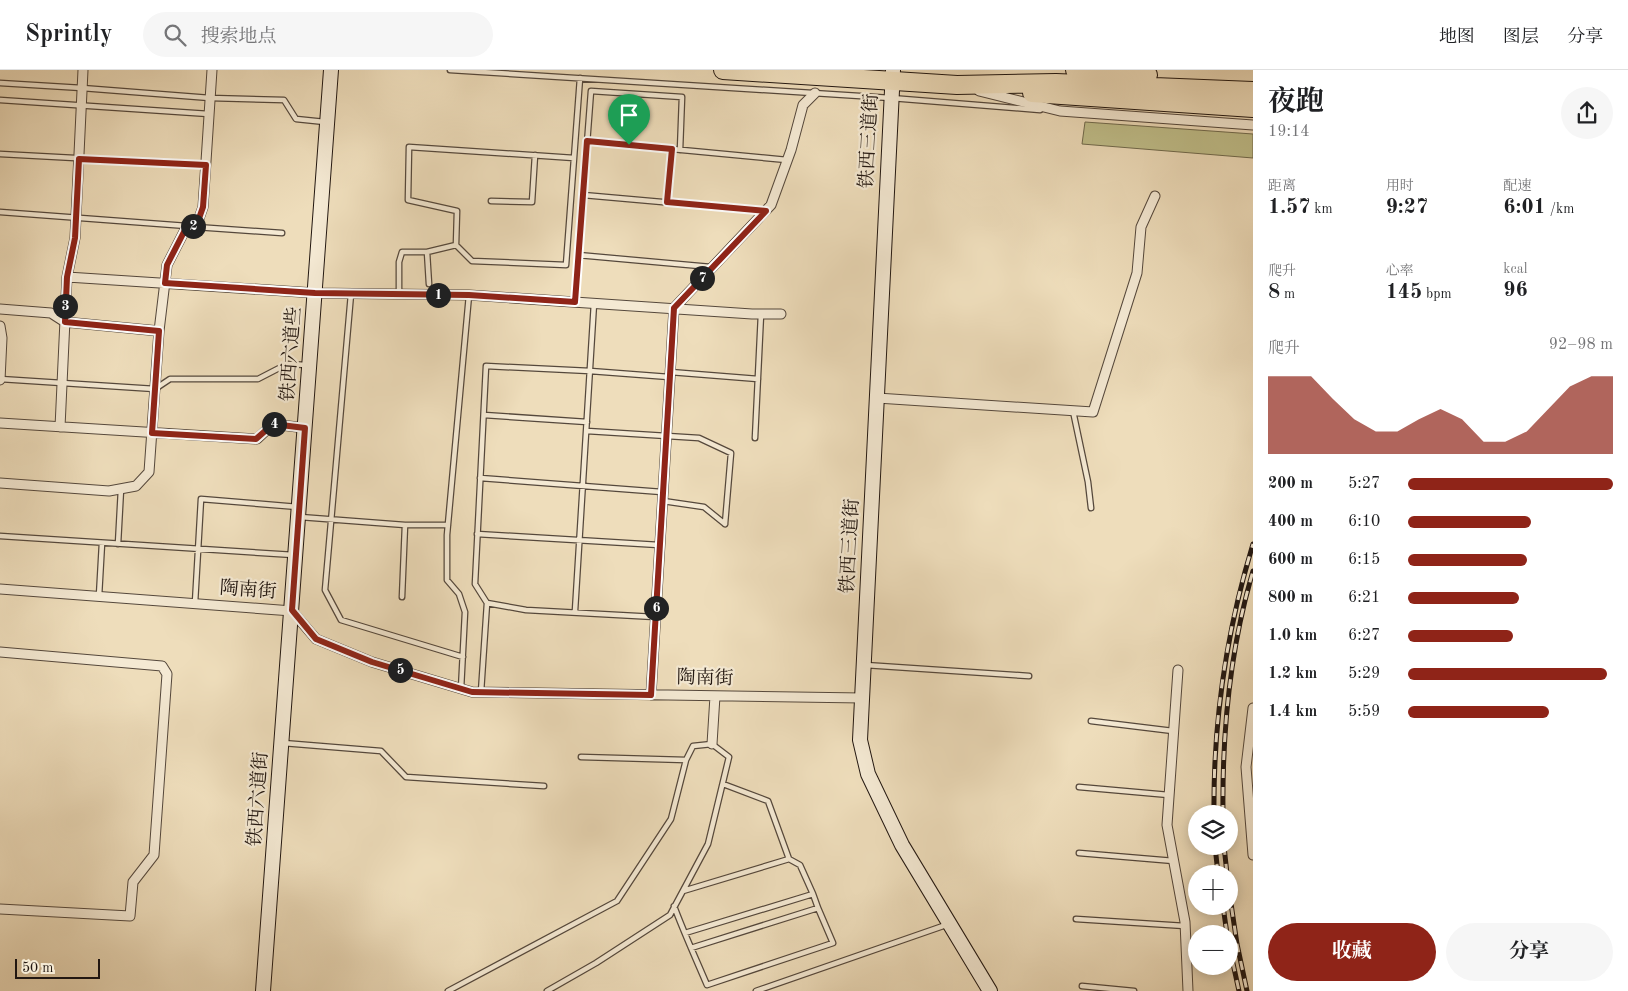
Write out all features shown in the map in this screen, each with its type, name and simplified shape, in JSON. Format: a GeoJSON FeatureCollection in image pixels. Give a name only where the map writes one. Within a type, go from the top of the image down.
{"type":"FeatureCollection","features":[{"type":"Feature","properties":{"kind":"highway"},"geometry":{"type":"LineString","coordinates":[[723,70],[892,83],[957,85],[1056,83],[1253,91]]}},
{"type":"Feature","properties":{"kind":"highway"},"geometry":{"type":"LineString","coordinates":[[1075,70],[1253,82]]}},
{"type":"Feature","properties":{"kind":"highway"},"geometry":{"type":"LineString","coordinates":[[957,85],[1064,96],[1253,108]]}},
{"type":"Feature","properties":{"kind":"street"},"geometry":{"type":"LineString","coordinates":[[60,426],[67,277],[75,238],[83,70]]}},
{"type":"Feature","properties":{"kind":"street"},"geometry":{"type":"LineString","coordinates":[[0,483],[109,491],[136,486],[149,472],[159,331],[167,265],[203,207],[212,70]]}},
{"type":"Feature","properties":{"kind":"street","name":"铁西六道些"},"geometry":{"type":"LineString","coordinates":[[292,610],[331,70]]}},
{"type":"Feature","properties":{"kind":"street","name":"铁西三道街"},"geometry":{"type":"LineString","coordinates":[[892,83],[860,740],[868,774],[902,845],[990,991]]}},
{"type":"Feature","properties":{"kind":"street"},"geometry":{"type":"LineString","coordinates":[[957,85],[1060,111],[1253,125]]}},
{"type":"Feature","properties":{"kind":"street"},"geometry":{"type":"LineString","coordinates":[[651,695],[674,308],[771,205],[788,160],[803,105],[815,93]]}},
{"type":"Feature","properties":{"kind":"street"},"geometry":{"type":"LineString","coordinates":[[876,398],[1093,412],[1137,273],[1141,227],[1155,196]]}},
{"type":"Feature","properties":{"kind":"street"},"geometry":{"type":"LineString","coordinates":[[67,277],[315,293],[469,295],[781,314]]}},
{"type":"Feature","properties":{"kind":"street"},"geometry":{"type":"LineString","coordinates":[[0,309],[51,313],[65,322],[159,331]]}},
{"type":"Feature","properties":{"kind":"street"},"geometry":{"type":"LineString","coordinates":[[0,326],[2,338],[0,379]]}},
{"type":"Feature","properties":{"kind":"street"},"geometry":{"type":"LineString","coordinates":[[0,423],[256,439],[273,424],[305,428]]}},
{"type":"Feature","properties":{"kind":"street","name":"陶南街"},"geometry":{"type":"LineString","coordinates":[[0,589],[292,610],[316,639],[372,662],[472,692],[862,698]]}},
{"type":"Feature","properties":{"kind":"street","name":"铁西六道街"},"geometry":{"type":"LineString","coordinates":[[263,991],[292,610]]}},
{"type":"Feature","properties":{"kind":"street"},"geometry":{"type":"LineString","coordinates":[[0,652],[162,666],[167,674],[154,855],[133,882],[130,916],[0,909]]}},
{"type":"Feature","properties":{"kind":"street"},"geometry":{"type":"LineString","coordinates":[[1178,670],[1167,825],[1185,926],[1188,991]]}},
{"type":"Feature","properties":{"kind":"street"},"geometry":{"type":"LineString","coordinates":[[712,744],[715,696]]}},
{"type":"Feature","properties":{"kind":"street"},"geometry":{"type":"LineString","coordinates":[[1253,708],[1246,767],[1253,855]]}},
{"type":"Feature","properties":{"kind":"lane"},"geometry":{"type":"LineString","coordinates":[[450,70],[815,93],[892,83],[1060,111]]}},
{"type":"Feature","properties":{"kind":"lane"},"geometry":{"type":"LineString","coordinates":[[574,158],[409,147],[408,200],[457,212],[456,245],[472,261],[566,265],[580,78]]}},
{"type":"Feature","properties":{"kind":"lane"},"geometry":{"type":"LineString","coordinates":[[0,83],[210,98],[284,100],[296,119],[328,122]]}},
{"type":"Feature","properties":{"kind":"lane"},"geometry":{"type":"LineString","coordinates":[[575,302],[591,91],[682,97],[680,150]]}},
{"type":"Feature","properties":{"kind":"lane"},"geometry":{"type":"LineString","coordinates":[[0,100],[209,114]]}},
{"type":"Feature","properties":{"kind":"lane"},"geometry":{"type":"LineString","coordinates":[[587,141],[788,160]]}},
{"type":"Feature","properties":{"kind":"lane"},"geometry":{"type":"LineString","coordinates":[[667,202],[672,149]]}},
{"type":"Feature","properties":{"kind":"lane"},"geometry":{"type":"LineString","coordinates":[[0,154],[206,165]]}},
{"type":"Feature","properties":{"kind":"lane"},"geometry":{"type":"LineString","coordinates":[[491,201],[532,202],[535,156]]}},
{"type":"Feature","properties":{"kind":"lane"},"geometry":{"type":"LineString","coordinates":[[583,195],[766,211]]}},
{"type":"Feature","properties":{"kind":"lane"},"geometry":{"type":"LineString","coordinates":[[0,212],[282,233]]}},
{"type":"Feature","properties":{"kind":"lane"},"geometry":{"type":"LineString","coordinates":[[399,294],[399,262],[402,252],[427,252],[456,245]]}},
{"type":"Feature","properties":{"kind":"lane"},"geometry":{"type":"LineString","coordinates":[[427,252],[429,284]]}},
{"type":"Feature","properties":{"kind":"lane"},"geometry":{"type":"LineString","coordinates":[[578,256],[713,267]]}},
{"type":"Feature","properties":{"kind":"lane"},"geometry":{"type":"LineString","coordinates":[[350,294],[325,590],[341,620],[463,657]]}},
{"type":"Feature","properties":{"kind":"lane"},"geometry":{"type":"LineString","coordinates":[[462,689],[465,612],[459,594],[447,580],[448,525],[469,295]]}},
{"type":"Feature","properties":{"kind":"lane"},"geometry":{"type":"LineString","coordinates":[[575,612],[594,303]]}},
{"type":"Feature","properties":{"kind":"lane"},"geometry":{"type":"LineString","coordinates":[[755,438],[761,314]]}},
{"type":"Feature","properties":{"kind":"lane"},"geometry":{"type":"LineString","coordinates":[[0,379],[155,389],[170,379],[258,379],[287,364],[310,366]]}},
{"type":"Feature","properties":{"kind":"lane"},"geometry":{"type":"LineString","coordinates":[[481,692],[487,603],[475,584],[486,366],[758,380]]}},
{"type":"Feature","properties":{"kind":"lane"},"geometry":{"type":"LineString","coordinates":[[1074,411],[1088,482],[1091,508]]}},
{"type":"Feature","properties":{"kind":"lane"},"geometry":{"type":"LineString","coordinates":[[484,415],[587,422]]}},
{"type":"Feature","properties":{"kind":"lane"},"geometry":{"type":"LineString","coordinates":[[480,478],[662,496],[704,507],[724,524],[731,453],[699,438],[587,431]]}},
{"type":"Feature","properties":{"kind":"lane"},"geometry":{"type":"LineString","coordinates":[[118,544],[120,489]]}},
{"type":"Feature","properties":{"kind":"lane"},"geometry":{"type":"LineString","coordinates":[[195,603],[201,499],[299,512],[331,520],[405,526],[448,525]]}},
{"type":"Feature","properties":{"kind":"lane"},"geometry":{"type":"LineString","coordinates":[[402,597],[405,526]]}},
{"type":"Feature","properties":{"kind":"lane"},"geometry":{"type":"LineString","coordinates":[[477,534],[659,545]]}},
{"type":"Feature","properties":{"kind":"lane"},"geometry":{"type":"LineString","coordinates":[[0,536],[296,555]]}},
{"type":"Feature","properties":{"kind":"lane"},"geometry":{"type":"LineString","coordinates":[[99,596],[102,543]]}},
{"type":"Feature","properties":{"kind":"lane"},"geometry":{"type":"LineString","coordinates":[[487,603],[526,610],[655,617]]}},
{"type":"Feature","properties":{"kind":"lane"},"geometry":{"type":"LineString","coordinates":[[864,665],[1029,676]]}},
{"type":"Feature","properties":{"kind":"lane"},"geometry":{"type":"LineString","coordinates":[[1091,721],[1173,731]]}},
{"type":"Feature","properties":{"kind":"lane"},"geometry":{"type":"LineString","coordinates":[[282,743],[381,751],[406,777],[544,786]]}},
{"type":"Feature","properties":{"kind":"lane"},"geometry":{"type":"LineString","coordinates":[[448,991],[617,901],[671,819],[686,760],[693,746],[712,744],[729,757],[723,784],[708,844],[670,915],[554,989],[547,991]]}},
{"type":"Feature","properties":{"kind":"lane"},"geometry":{"type":"LineString","coordinates":[[581,757],[686,760]]}},
{"type":"Feature","properties":{"kind":"lane"},"geometry":{"type":"LineString","coordinates":[[674,906],[707,985],[833,943],[800,865],[789,859],[768,801],[723,784]]}},
{"type":"Feature","properties":{"kind":"lane"},"geometry":{"type":"LineString","coordinates":[[1079,787],[1169,795]]}},
{"type":"Feature","properties":{"kind":"lane"},"geometry":{"type":"LineString","coordinates":[[1079,853],[1174,861]]}},
{"type":"Feature","properties":{"kind":"lane"},"geometry":{"type":"LineString","coordinates":[[683,891],[789,859]]}},
{"type":"Feature","properties":{"kind":"lane"},"geometry":{"type":"LineString","coordinates":[[685,934],[813,894]]}},
{"type":"Feature","properties":{"kind":"lane"},"geometry":{"type":"LineString","coordinates":[[691,948],[818,908]]}},
{"type":"Feature","properties":{"kind":"lane"},"geometry":{"type":"LineString","coordinates":[[1076,919],[1185,926]]}},
{"type":"Feature","properties":{"kind":"lane"},"geometry":{"type":"LineString","coordinates":[[756,991],[950,924]]}},
{"type":"Feature","properties":{"kind":"lane"},"geometry":{"type":"LineString","coordinates":[[1082,986],[1134,991]]}},
{"type":"Feature","properties":{"kind":"shaded area"},"geometry":{"type":"Polygon","coordinates":[[[1085,122],[1253,134],[1253,158],[1082,144],[1085,122]]]}},
{"type":"Feature","properties":{"kind":"railway"},"geometry":{"type":"LineString","coordinates":[[1214,805],[1216,745],[1223,677],[1235,611],[1253,544]]}},
{"type":"Feature","properties":{"kind":"railway"},"geometry":{"type":"LineString","coordinates":[[1223,805],[1224,752],[1229,691],[1238,630],[1253,571]]}},
{"type":"Feature","properties":{"kind":"railway"},"geometry":{"type":"LineString","coordinates":[[1216,855],[1217,865]]}},
{"type":"Feature","properties":{"kind":"railway"},"geometry":{"type":"LineString","coordinates":[[1225,855],[1226,865]]}},
{"type":"Feature","properties":{"kind":"railway"},"geometry":{"type":"LineString","coordinates":[[1224,915],[1226,925]]}},
{"type":"Feature","properties":{"kind":"railway"},"geometry":{"type":"LineString","coordinates":[[1233,915],[1247,991]]}},
{"type":"Feature","properties":{"kind":"railway"},"geometry":{"type":"LineString","coordinates":[[1236,975],[1239,991]]}},
{"type":"Feature","properties":{"kind":"route"},"geometry":{"type":"LineString","coordinates":[[587,141],[629,145],[672,149],[667,202],[766,211],[674,308],[651,695],[472,692],[372,662],[316,639],[292,610],[305,428],[273,424],[256,439],[152,433],[159,331],[65,322],[67,277],[75,238],[79,159],[206,165],[203,207],[196,227],[187,226],[167,265],[165,283],[315,293],[469,295],[575,302],[587,141]]}}]}
